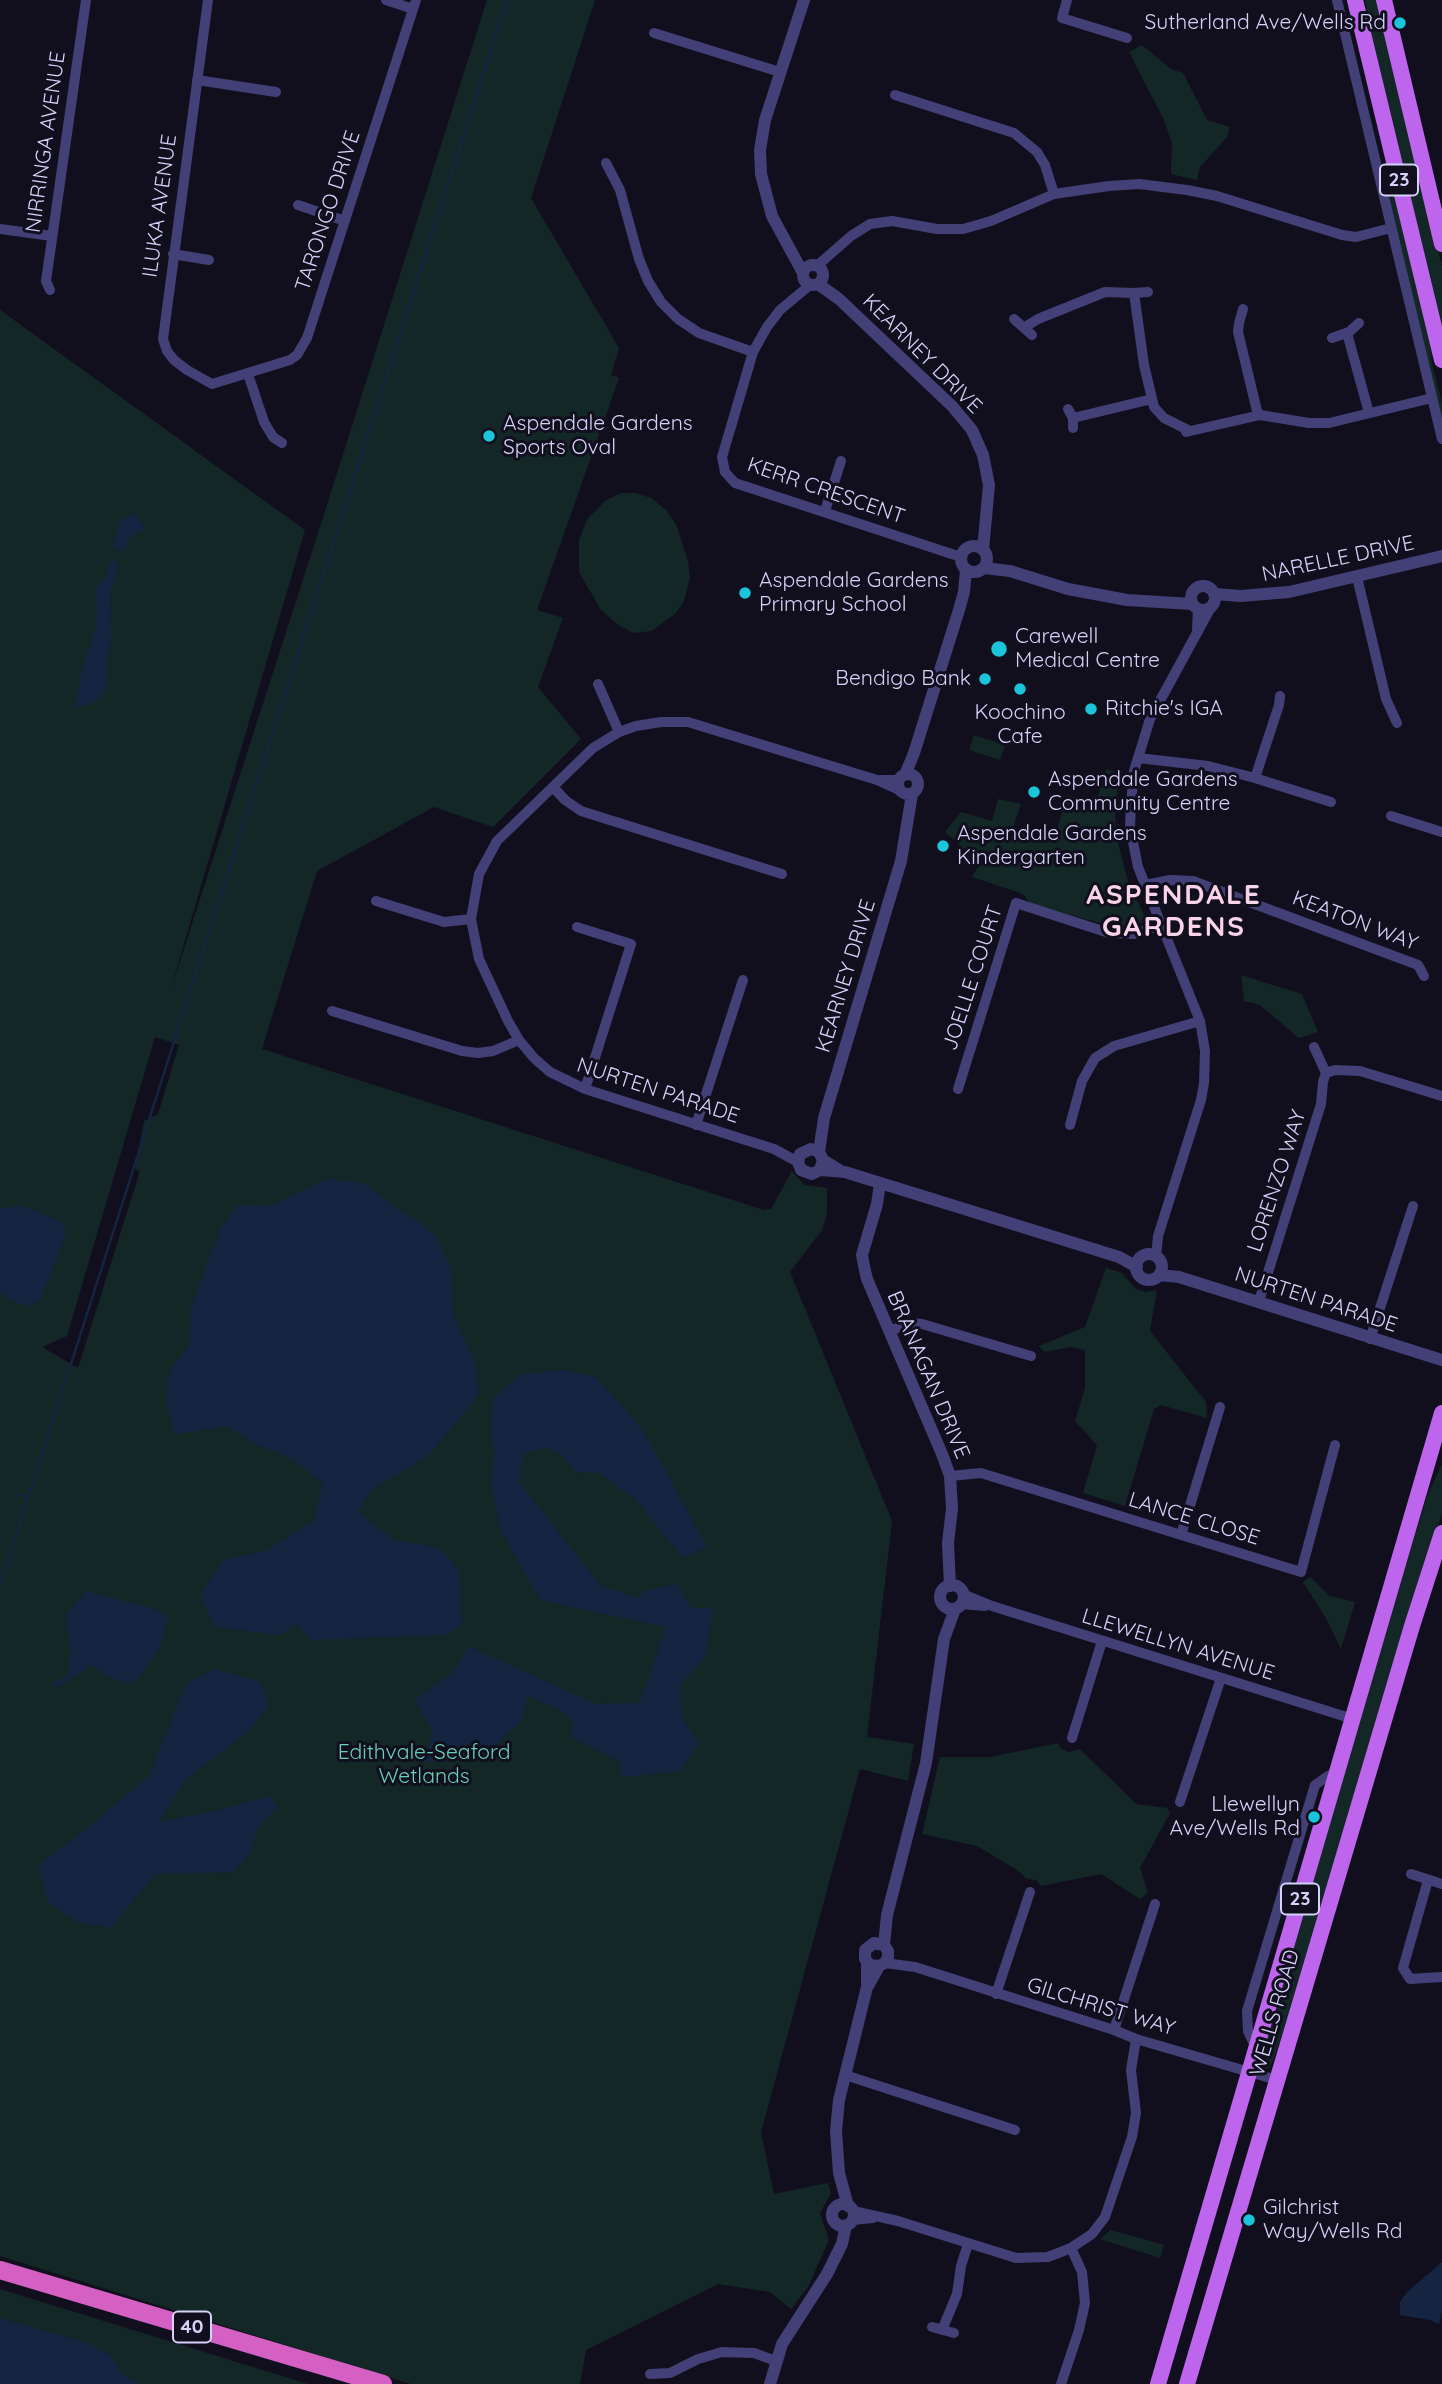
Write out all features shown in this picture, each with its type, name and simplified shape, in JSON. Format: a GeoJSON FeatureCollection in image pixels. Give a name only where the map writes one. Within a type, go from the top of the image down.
{"type":"FeatureCollection","features":[{"type":"Feature","properties":{"kind":"highway","name":"40"},"geometry":{"type":"LineString","coordinates":[[0,2270],[383,2384]]}},
{"type":"Feature","properties":{"kind":"main road","name":"23"},"geometry":{"type":"LineString","coordinates":[[1355,0],[1442,360]]}},
{"type":"Feature","properties":{"kind":"main road","name":"23"},"geometry":{"type":"LineString","coordinates":[[1384,0],[1442,244]]}},
{"type":"Feature","properties":{"kind":"main road","name":"WELLS ROAD"},"geometry":{"type":"LineString","coordinates":[[1158,2384],[1442,1413]]}},
{"type":"Feature","properties":{"kind":"main road","name":"WELLS ROAD"},"geometry":{"type":"LineString","coordinates":[[1187,2384],[1442,1533]]}},
{"type":"Feature","properties":{"kind":"street","name":"NIRRINGA AVENUE"},"geometry":{"type":"LineString","coordinates":[[50,290],[46,281],[86,0]]}},
{"type":"Feature","properties":{"kind":"street","name":"ILUKA AVENUE"},"geometry":{"type":"LineString","coordinates":[[208,0],[163,339],[167,351],[187,370],[212,384],[223,382]]}},
{"type":"Feature","properties":{"kind":"street"},"geometry":{"type":"LineString","coordinates":[[386,0],[415,4]]}},
{"type":"Feature","properties":{"kind":"street","name":"KEARNEY DRIVE"},"geometry":{"type":"LineString","coordinates":[[804,0],[765,120],[760,150],[761,174],[772,216],[790,249],[814,275],[952,406],[972,430],[980,444],[989,485],[987,519],[905,785],[906,834],[901,861],[812,1158]]}},
{"type":"Feature","properties":{"kind":"street"},"geometry":{"type":"LineString","coordinates":[[1068,0],[1062,18],[1127,38]]}},
{"type":"Feature","properties":{"kind":"street"},"geometry":{"type":"LineString","coordinates":[[1337,0],[1442,439]]}},
{"type":"Feature","properties":{"kind":"street","name":"TARONGO DRIVE"},"geometry":{"type":"LineString","coordinates":[[223,382],[290,360],[302,348],[415,4]]}},
{"type":"Feature","properties":{"kind":"street"},"geometry":{"type":"LineString","coordinates":[[654,33],[780,72]]}},
{"type":"Feature","properties":{"kind":"street"},"geometry":{"type":"LineString","coordinates":[[197,80],[276,92]]}},
{"type":"Feature","properties":{"kind":"street"},"geometry":{"type":"LineString","coordinates":[[895,95],[1014,133],[1037,152],[1045,165],[1054,194]]}},
{"type":"Feature","properties":{"kind":"street"},"geometry":{"type":"LineString","coordinates":[[607,163],[620,190],[639,259],[661,302],[678,319],[699,333],[753,352]]}},
{"type":"Feature","properties":{"kind":"street"},"geometry":{"type":"LineString","coordinates":[[1384,200],[1398,180]]}},
{"type":"Feature","properties":{"kind":"street","name":"KERR CRESCENT"},"geometry":{"type":"LineString","coordinates":[[974,559],[736,483],[725,472],[722,457],[753,352],[767,327],[790,300],[852,236],[870,224],[892,221],[937,229],[963,229],[991,221],[1054,194],[1110,186],[1164,186],[1217,196],[1342,235],[1356,237],[1391,228]]}},
{"type":"Feature","properties":{"kind":"street"},"geometry":{"type":"LineString","coordinates":[[298,205],[345,221]]}},
{"type":"Feature","properties":{"kind":"street"},"geometry":{"type":"LineString","coordinates":[[0,229],[52,236]]}},
{"type":"Feature","properties":{"kind":"street"},"geometry":{"type":"LineString","coordinates":[[173,254],[209,260]]}},
{"type":"Feature","properties":{"kind":"street"},"geometry":{"type":"LineString","coordinates":[[1014,319],[1029,331],[1038,319],[1105,292],[1148,292]]}},
{"type":"Feature","properties":{"kind":"street"},"geometry":{"type":"LineString","coordinates":[[1134,293],[1142,355],[1156,411],[1188,432],[1258,415],[1309,423],[1329,423],[1432,398]]}},
{"type":"Feature","properties":{"kind":"street"},"geometry":{"type":"LineString","coordinates":[[1243,309],[1238,330],[1258,415]]}},
{"type":"Feature","properties":{"kind":"street"},"geometry":{"type":"LineString","coordinates":[[1332,338],[1347,333],[1359,323]]}},
{"type":"Feature","properties":{"kind":"street"},"geometry":{"type":"LineString","coordinates":[[1347,333],[1369,413]]}},
{"type":"Feature","properties":{"kind":"street"},"geometry":{"type":"LineString","coordinates":[[248,374],[264,422],[273,437],[282,443]]}},
{"type":"Feature","properties":{"kind":"street"},"geometry":{"type":"LineString","coordinates":[[1072,419],[1152,400]]}},
{"type":"Feature","properties":{"kind":"street"},"geometry":{"type":"LineString","coordinates":[[825,511],[841,461]]}},
{"type":"Feature","properties":{"kind":"street","name":"NARELLE DRIVE"},"geometry":{"type":"LineString","coordinates":[[974,559],[1068,589],[1127,600],[1204,602],[1289,592],[1442,556]]}},
{"type":"Feature","properties":{"kind":"street"},"geometry":{"type":"LineString","coordinates":[[1357,576],[1386,699],[1397,723]]}},
{"type":"Feature","properties":{"kind":"street"},"geometry":{"type":"LineString","coordinates":[[1150,1263],[1201,1100],[1205,1051],[1200,1021],[1138,867],[1130,827],[1135,771],[1150,719],[1196,636],[1204,602]]}},
{"type":"Feature","properties":{"kind":"street"},"geometry":{"type":"LineString","coordinates":[[598,684],[619,732]]}},
{"type":"Feature","properties":{"kind":"street"},"geometry":{"type":"LineString","coordinates":[[1255,778],[1280,696]]}},
{"type":"Feature","properties":{"kind":"street","name":"NURTEN PARADE"},"geometry":{"type":"LineString","coordinates":[[905,785],[877,780],[688,722],[661,722],[619,732],[593,748],[497,841],[479,874],[471,919],[478,959],[519,1040],[550,1072],[584,1089],[774,1149],[812,1158],[845,1172],[1119,1257],[1150,1263],[1179,1277],[1442,1360]]}},
{"type":"Feature","properties":{"kind":"street"},"geometry":{"type":"LineString","coordinates":[[1138,758],[1208,766],[1331,802]]}},
{"type":"Feature","properties":{"kind":"street"},"geometry":{"type":"LineString","coordinates":[[552,787],[581,811],[782,874]]}},
{"type":"Feature","properties":{"kind":"street"},"geometry":{"type":"LineString","coordinates":[[1391,816],[1442,832]]}},
{"type":"Feature","properties":{"kind":"street","name":"KEATON WAY"},"geometry":{"type":"LineString","coordinates":[[1145,885],[1170,880],[1193,881],[1418,965],[1424,976]]}},
{"type":"Feature","properties":{"kind":"street"},"geometry":{"type":"LineString","coordinates":[[376,901],[444,922],[471,919]]}},
{"type":"Feature","properties":{"kind":"street","name":"JOELLE COURT"},"geometry":{"type":"LineString","coordinates":[[958,1088],[1016,902],[1110,933],[1134,934],[1161,925]]}},
{"type":"Feature","properties":{"kind":"street"},"geometry":{"type":"LineString","coordinates":[[577,927],[631,944],[584,1089]]}},
{"type":"Feature","properties":{"kind":"street"},"geometry":{"type":"LineString","coordinates":[[696,1125],[743,980]]}},
{"type":"Feature","properties":{"kind":"street"},"geometry":{"type":"LineString","coordinates":[[332,1011],[462,1051],[493,1051],[519,1040]]}},
{"type":"Feature","properties":{"kind":"street"},"geometry":{"type":"LineString","coordinates":[[1070,1125],[1082,1081],[1095,1058],[1114,1045],[1200,1021]]}},
{"type":"Feature","properties":{"kind":"street"},"geometry":{"type":"LineString","coordinates":[[1314,1047],[1326,1073],[1335,1070],[1360,1071],[1442,1096]]}},
{"type":"Feature","properties":{"kind":"street","name":"LORENZO WAY"},"geometry":{"type":"LineString","coordinates":[[1259,1301],[1319,1112],[1323,1077],[1326,1073]]}},
{"type":"Feature","properties":{"kind":"street","name":"BRANAGAN DRIVE"},"geometry":{"type":"LineString","coordinates":[[770,2384],[782,2344],[816,2293],[842,2244],[848,2214],[839,2173],[836,2131],[845,2075],[867,1987],[880,1956],[887,1915],[924,1772],[946,1632],[956,1598],[948,1543],[952,1508],[950,1476],[867,1279],[862,1255],[883,1184]]}},
{"type":"Feature","properties":{"kind":"street"},"geometry":{"type":"LineString","coordinates":[[1370,1339],[1413,1206]]}},
{"type":"Feature","properties":{"kind":"street"},"geometry":{"type":"LineString","coordinates":[[890,1331],[912,1323],[922,1324],[1031,1356]]}},
{"type":"Feature","properties":{"kind":"street"},"geometry":{"type":"LineString","coordinates":[[1181,1535],[1220,1407]]}},
{"type":"Feature","properties":{"kind":"street","name":"LANCE CLOSE"},"geometry":{"type":"LineString","coordinates":[[950,1476],[981,1473],[1301,1572],[1335,1445]]}},
{"type":"Feature","properties":{"kind":"street","name":"LLEWELLYN AVENUE"},"geometry":{"type":"LineString","coordinates":[[956,1598],[992,1606],[1353,1719]]}},
{"type":"Feature","properties":{"kind":"street"},"geometry":{"type":"LineString","coordinates":[[1072,1738],[1101,1641]]}},
{"type":"Feature","properties":{"kind":"street"},"geometry":{"type":"LineString","coordinates":[[1180,1802],[1221,1678]]}},
{"type":"Feature","properties":{"kind":"street"},"geometry":{"type":"LineString","coordinates":[[1411,1874],[1442,1884]]}},
{"type":"Feature","properties":{"kind":"street"},"geometry":{"type":"LineString","coordinates":[[1428,1880],[1403,1968],[1410,1979],[1442,1977]]}},
{"type":"Feature","properties":{"kind":"street"},"geometry":{"type":"LineString","coordinates":[[996,1994],[1030,1892]]}},
{"type":"Feature","properties":{"kind":"street"},"geometry":{"type":"LineString","coordinates":[[1114,2030],[1155,1904]]}},
{"type":"Feature","properties":{"kind":"street","name":"GILCHRIST WAY"},"geometry":{"type":"LineString","coordinates":[[880,1956],[1136,2039],[1277,2080]]}},
{"type":"Feature","properties":{"kind":"street"},"geometry":{"type":"LineString","coordinates":[[848,2214],[880,2216],[1004,2256],[1028,2259],[1048,2257],[1071,2248],[1092,2234],[1105,2217],[1129,2147],[1136,2113],[1131,2070],[1136,2039]]}},
{"type":"Feature","properties":{"kind":"street"},"geometry":{"type":"LineString","coordinates":[[845,2075],[1015,2130]]}},
{"type":"Feature","properties":{"kind":"street","name":"BRANAGAN DRIVE"},"geometry":{"type":"LineString","coordinates":[[835,2256],[834,2221],[839,2225],[848,2214]]}},
{"type":"Feature","properties":{"kind":"street"},"geometry":{"type":"LineString","coordinates":[[954,2333],[937,2328],[959,2287],[961,2266],[968,2244]]}},
{"type":"Feature","properties":{"kind":"street"},"geometry":{"type":"LineString","coordinates":[[1061,2384],[1085,2303],[1082,2272],[1071,2248]]}},
{"type":"Feature","properties":{"kind":"street"},"geometry":{"type":"LineString","coordinates":[[650,2374],[670,2374],[698,2359],[722,2352],[754,2353],[776,2361]]}},
{"type":"Feature","properties":{"kind":"green space","name":"Edithvale-Seaford Wetlands"},"geometry":{"type":"Polygon","coordinates":[[[487,0],[595,0],[531,198],[619,348],[611,375],[619,378],[537,610],[563,618],[538,687],[581,739],[493,827],[434,807],[317,871],[262,1049],[764,1210],[771,1209],[792,1171],[804,1185],[827,1188],[827,1214],[822,1230],[790,1272],[892,1521],[867,1737],[914,1744],[908,1781],[860,1769],[761,2132],[774,2194],[828,2183],[831,2193],[820,2213],[829,2240],[808,2287],[791,2309],[770,2292],[718,2284],[586,2350],[580,2384],[411,2384],[0,2256],[0,310],[305,530],[170,992],[487,0]],[[155,1037],[67,1336],[42,1347],[78,1368],[140,1171],[135,1169],[144,1121],[158,1114],[179,1045],[155,1037]]]}},
{"type":"Feature","properties":{"kind":"green space"},"geometry":{"type":"Polygon","coordinates":[[[1365,0],[1379,0],[1442,266],[1442,341],[1382,93],[1365,0]]]}},
{"type":"Feature","properties":{"kind":"green space"},"geometry":{"type":"Polygon","coordinates":[[[1142,45],[1171,69],[1183,73],[1207,120],[1230,127],[1227,137],[1200,167],[1197,180],[1171,174],[1172,143],[1163,118],[1129,52],[1142,45]]]}},
{"type":"Feature","properties":{"kind":"green space"},"geometry":{"type":"Polygon","coordinates":[[[1395,192],[1429,332],[1432,364],[1442,403],[1442,424],[1389,200],[1395,192]]]}},
{"type":"Feature","properties":{"kind":"green space"},"geometry":{"type":"Polygon","coordinates":[[[621,493],[635,493],[651,498],[666,510],[676,524],[688,561],[690,577],[684,601],[676,613],[652,631],[633,633],[617,624],[601,610],[579,572],[579,540],[588,518],[605,501],[621,493]]]}},
{"type":"Feature","properties":{"kind":"green space"},"geometry":{"type":"Polygon","coordinates":[[[974,735],[1005,745],[1000,760],[969,750],[974,735]]]}},
{"type":"Feature","properties":{"kind":"green space"},"geometry":{"type":"Polygon","coordinates":[[[1106,769],[1120,773],[1115,806],[1116,835],[1128,881],[1145,917],[1143,922],[1131,927],[1114,927],[1036,905],[1029,902],[1023,894],[972,877],[980,863],[945,832],[961,812],[992,821],[998,799],[1021,804],[1012,830],[1039,841],[1057,830],[1067,795],[1095,805],[1106,769]]]}},
{"type":"Feature","properties":{"kind":"green space"},"geometry":{"type":"Polygon","coordinates":[[[1241,975],[1302,994],[1318,1032],[1299,1038],[1260,1005],[1244,1001],[1241,975]]]}},
{"type":"Feature","properties":{"kind":"green space"},"geometry":{"type":"Polygon","coordinates":[[[1106,1268],[1122,1273],[1136,1289],[1145,1292],[1157,1290],[1150,1331],[1206,1402],[1207,1418],[1161,1405],[1154,1409],[1125,1506],[1083,1493],[1097,1445],[1075,1421],[1085,1388],[1085,1350],[1071,1347],[1044,1352],[1039,1346],[1085,1327],[1106,1268]]]}},
{"type":"Feature","properties":{"kind":"green space"},"geometry":{"type":"Polygon","coordinates":[[[1442,1464],[1442,1513],[1298,1991],[1272,2063],[1269,2068],[1263,2070],[1259,2062],[1405,1568],[1428,1494],[1442,1464]]]}},
{"type":"Feature","properties":{"kind":"green space"},"geometry":{"type":"Polygon","coordinates":[[[1310,1577],[1330,1596],[1355,1602],[1341,1649],[1326,1618],[1303,1582],[1310,1577]]]}},
{"type":"Feature","properties":{"kind":"green space"},"geometry":{"type":"Polygon","coordinates":[[[1058,1743],[1061,1749],[1069,1752],[1080,1749],[1136,1804],[1167,1808],[1170,1813],[1140,1868],[1148,1893],[1140,1899],[1101,1874],[1041,1886],[1036,1880],[1027,1879],[977,1846],[922,1834],[940,1757],[991,1757],[1058,1743]]]}},
{"type":"Feature","properties":{"kind":"green space"},"geometry":{"type":"Polygon","coordinates":[[[1111,2230],[1164,2245],[1160,2258],[1100,2239],[1111,2230]]]}},
{"type":"Feature","properties":{"kind":"green space"},"geometry":{"type":"Polygon","coordinates":[[[0,2289],[308,2384],[0,2384],[0,2289]]]}},
{"type":"Feature","properties":{"kind":"water"},"geometry":{"type":"Polygon","coordinates":[[[137,514],[145,529],[130,537],[124,551],[112,547],[121,521],[137,514]]]}},
{"type":"Feature","properties":{"kind":"water"},"geometry":{"type":"Polygon","coordinates":[[[116,560],[118,566],[110,594],[111,638],[106,686],[92,704],[75,709],[82,670],[95,631],[96,588],[105,578],[111,562],[116,560]]]}},
{"type":"Feature","properties":{"kind":"water"},"geometry":{"type":"Polygon","coordinates":[[[328,1179],[363,1183],[418,1221],[436,1237],[450,1266],[453,1314],[474,1361],[479,1391],[428,1456],[370,1491],[358,1512],[394,1540],[440,1548],[459,1570],[462,1625],[446,1635],[311,1640],[295,1624],[281,1635],[215,1627],[200,1596],[223,1560],[265,1551],[314,1521],[323,1483],[288,1456],[257,1445],[228,1426],[175,1434],[166,1402],[169,1372],[190,1344],[191,1307],[221,1228],[238,1205],[270,1206],[328,1179]]]}},
{"type":"Feature","properties":{"kind":"water"},"geometry":{"type":"Polygon","coordinates":[[[19,1205],[56,1219],[66,1233],[40,1299],[30,1306],[15,1302],[0,1292],[0,1207],[5,1209],[19,1205]]]}},
{"type":"Feature","properties":{"kind":"water"},"geometry":{"type":"Polygon","coordinates":[[[564,1370],[595,1377],[622,1405],[645,1434],[707,1547],[683,1558],[636,1500],[599,1473],[576,1472],[561,1454],[546,1447],[523,1454],[519,1482],[600,1585],[637,1598],[645,1591],[676,1584],[691,1608],[713,1608],[705,1657],[680,1685],[682,1719],[699,1742],[680,1771],[622,1777],[620,1761],[570,1736],[574,1723],[564,1712],[528,1696],[521,1721],[483,1757],[425,1763],[433,1731],[415,1700],[454,1672],[468,1646],[596,1704],[640,1703],[666,1627],[540,1600],[502,1532],[491,1484],[495,1450],[490,1434],[493,1399],[521,1374],[564,1370]]]}},
{"type":"Feature","properties":{"kind":"water"},"geometry":{"type":"Polygon","coordinates":[[[86,1591],[155,1609],[168,1618],[158,1650],[138,1678],[128,1684],[91,1665],[56,1687],[54,1682],[68,1676],[71,1649],[66,1615],[86,1591]]]}},
{"type":"Feature","properties":{"kind":"water"},"geometry":{"type":"Polygon","coordinates":[[[214,1669],[260,1682],[269,1705],[250,1730],[185,1780],[159,1822],[216,1811],[270,1796],[277,1807],[257,1829],[251,1851],[234,1872],[155,1874],[111,1928],[78,1922],[48,1902],[38,1865],[149,1776],[187,1683],[214,1669]]]}},
{"type":"Feature","properties":{"kind":"water"},"geometry":{"type":"Polygon","coordinates":[[[1442,2262],[1442,2311],[1439,2324],[1400,2315],[1400,2302],[1407,2292],[1442,2262]]]}},
{"type":"Feature","properties":{"kind":"water"},"geometry":{"type":"Polygon","coordinates":[[[0,2318],[91,2344],[111,2356],[122,2374],[140,2384],[0,2384],[0,2318]]]}},
{"type":"Feature","properties":{"kind":"waterway"},"geometry":{"type":"LineString","coordinates":[[0,1586],[507,0]]}},
{"type":"Feature","properties":{"kind":"waterway"},"geometry":{"type":"LineString","coordinates":[[18,1494],[28,1497]]}},
{"type":"Feature","properties":{"kind":"place","name":"Sutherland Ave/Wells Rd"},"geometry":{"type":"Point","coordinates":[1400,23]}},
{"type":"Feature","properties":{"kind":"place","name":"Aspendale Gardens Sports Oval"},"geometry":{"type":"Point","coordinates":[489,436]}},
{"type":"Feature","properties":{"kind":"place","name":"Aspendale Gardens Primary School"},"geometry":{"type":"Point","coordinates":[745,593]}},
{"type":"Feature","properties":{"kind":"place","name":"Carewell Medical Centre"},"geometry":{"type":"Point","coordinates":[999,649]}},
{"type":"Feature","properties":{"kind":"place","name":"Bendigo Bank"},"geometry":{"type":"Point","coordinates":[985,679]}},
{"type":"Feature","properties":{"kind":"place","name":"Koochino Cafe"},"geometry":{"type":"Point","coordinates":[1020,689]}},
{"type":"Feature","properties":{"kind":"place","name":"Ritchie's IGA"},"geometry":{"type":"Point","coordinates":[1091,709]}},
{"type":"Feature","properties":{"kind":"place","name":"Aspendale Gardens Community Centre"},"geometry":{"type":"Point","coordinates":[1034,792]}},
{"type":"Feature","properties":{"kind":"place","name":"Aspendale Gardens Kindergarten"},"geometry":{"type":"Point","coordinates":[943,846]}},
{"type":"Feature","properties":{"kind":"place","name":"Llewellyn Ave/Wells Rd"},"geometry":{"type":"Point","coordinates":[1314,1817]}},
{"type":"Feature","properties":{"kind":"place","name":"Gilchrist Way/Wells Rd"},"geometry":{"type":"Point","coordinates":[1249,2220]}},
{"type":"Feature","properties":{"kind":"district","name":"ASPENDALE GARDENS"},"geometry":{"type":"Point","coordinates":[1174,912]}}]}
